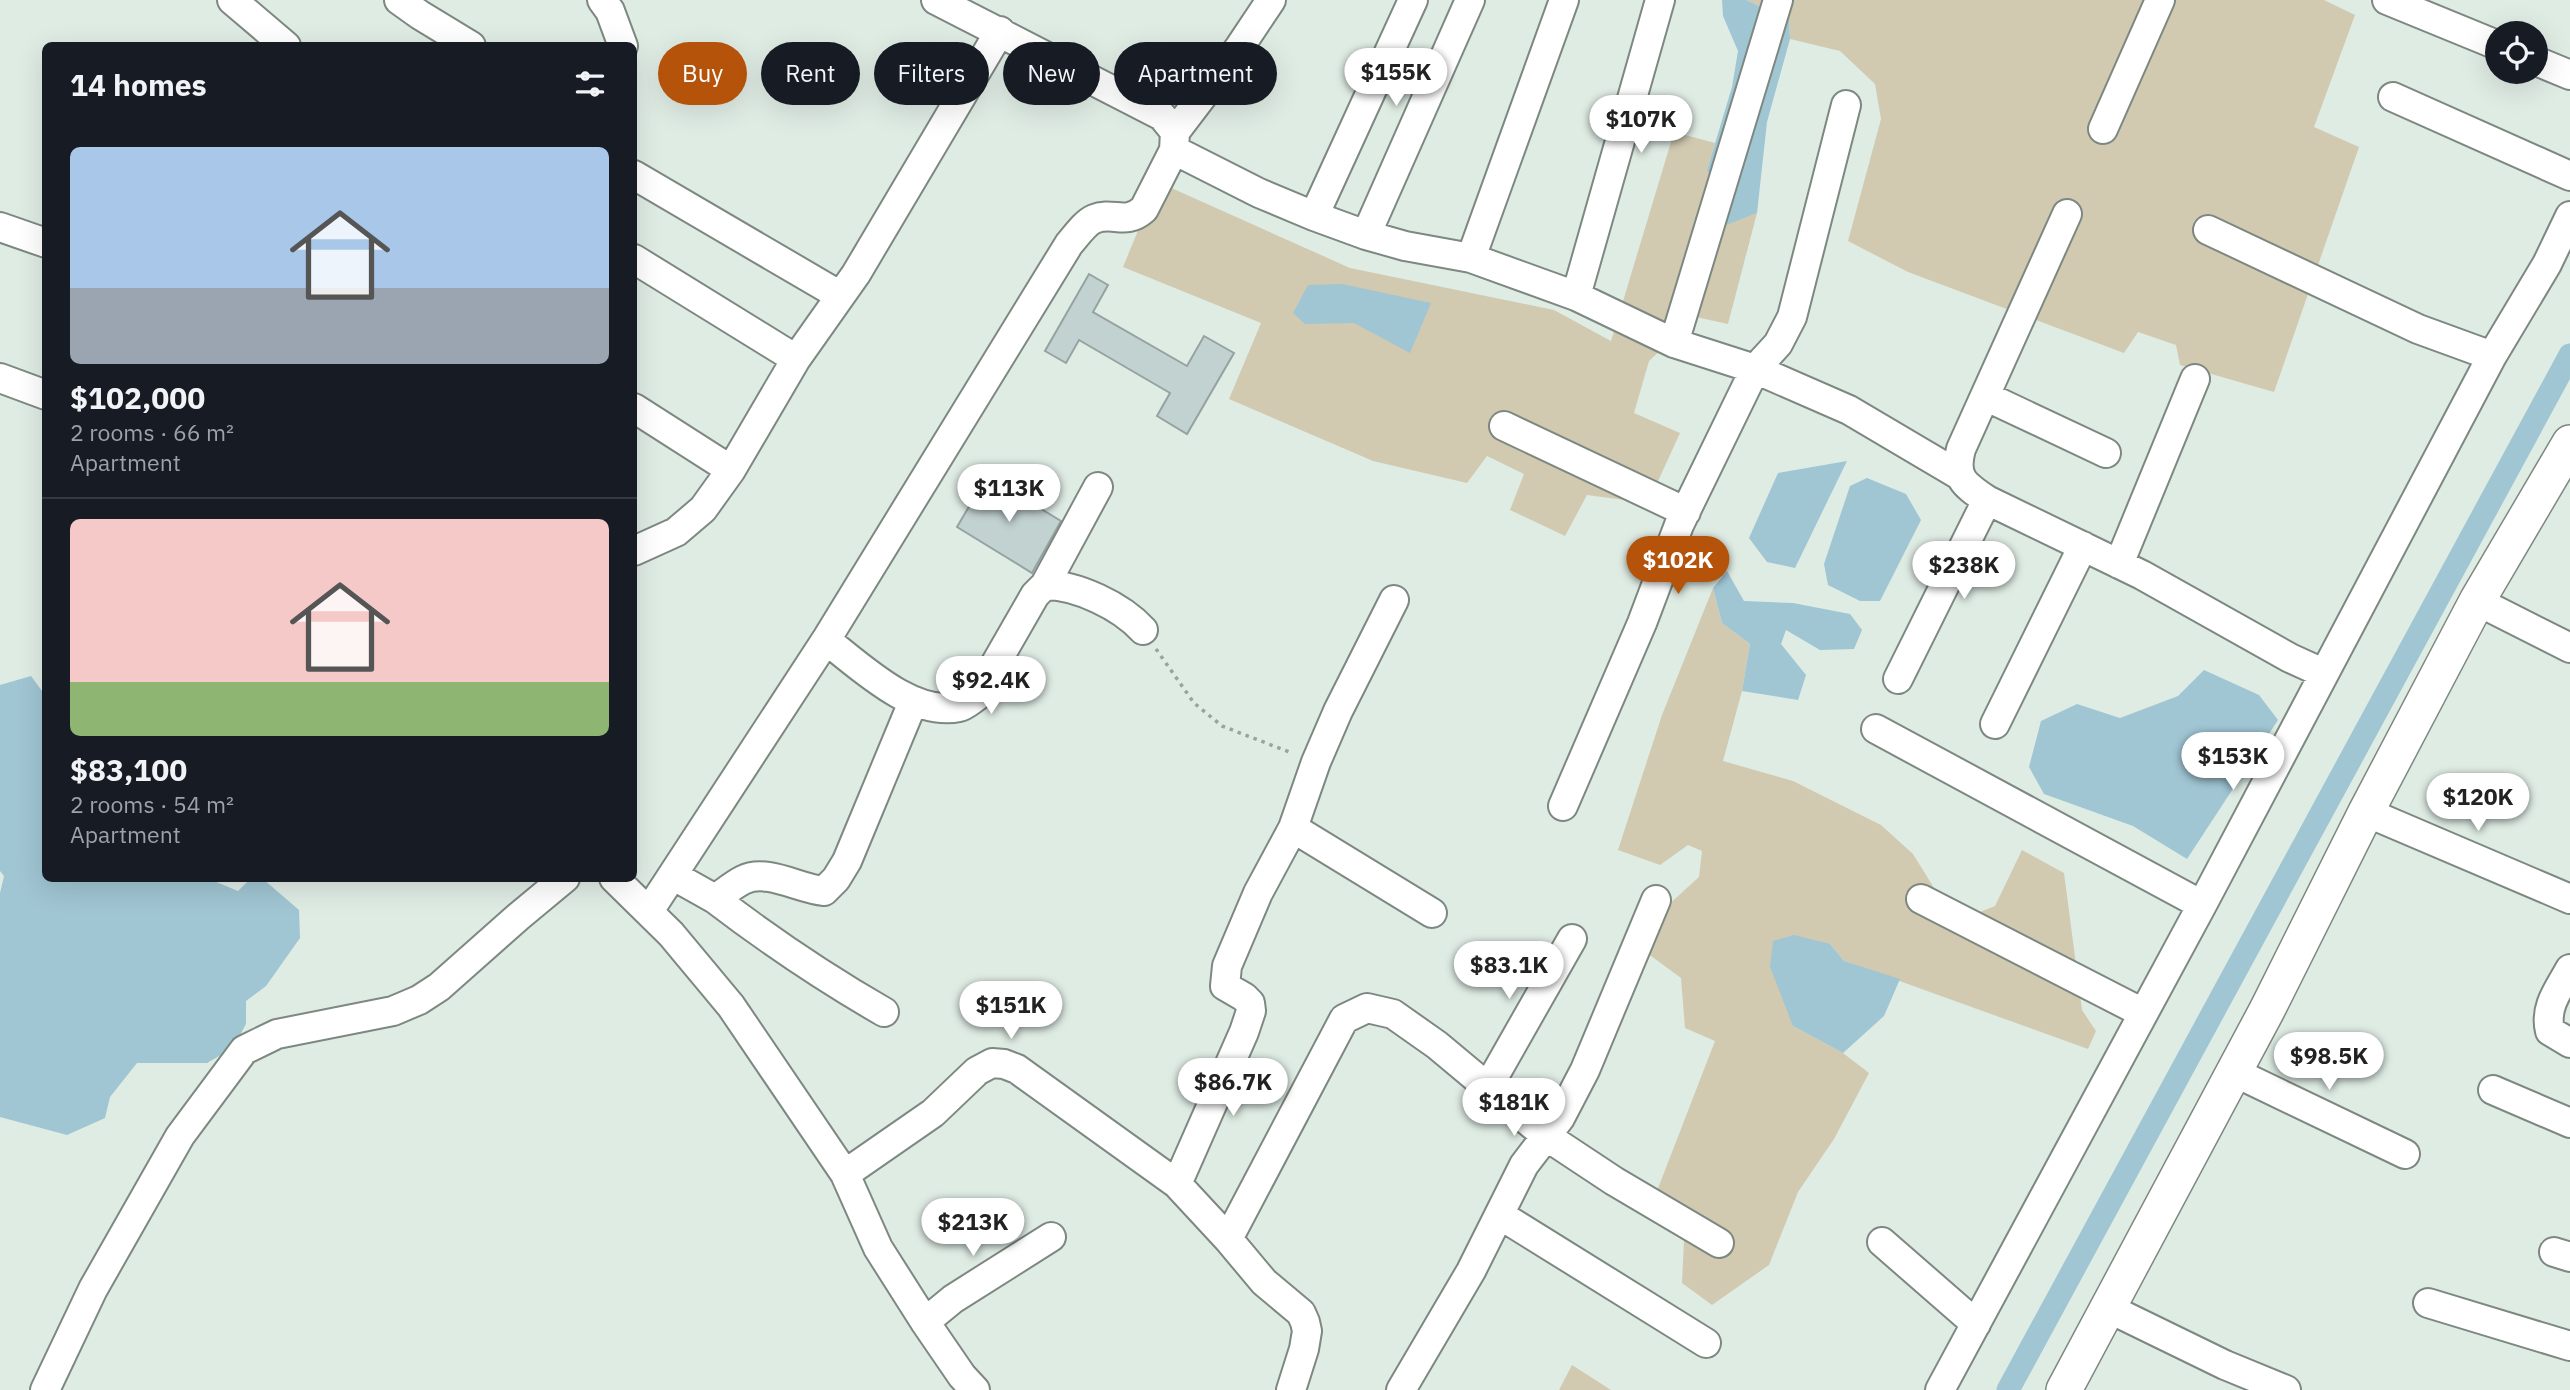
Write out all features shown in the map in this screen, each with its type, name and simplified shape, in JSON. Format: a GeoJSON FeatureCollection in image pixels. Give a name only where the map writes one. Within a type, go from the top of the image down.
{"type":"FeatureCollection","features":[{"type":"Feature","properties":{"kind":"main road"},"geometry":{"type":"LineString","coordinates":[[2063,1390],[2234,1072],[2477,601],[2570,443]]}},
{"type":"Feature","properties":{"kind":"street"},"geometry":{"type":"LineString","coordinates":[[232,0],[281,42]]}},
{"type":"Feature","properties":{"kind":"street"},"geometry":{"type":"LineString","coordinates":[[399,0],[464,42]]}},
{"type":"Feature","properties":{"kind":"street"},"geometry":{"type":"LineString","coordinates":[[602,0],[610,11],[622,42]]}},
{"type":"Feature","properties":{"kind":"street"},"geometry":{"type":"LineString","coordinates":[[936,0],[1162,116],[1174,141],[1259,193],[1366,235],[1405,246],[1471,258],[1576,296],[1674,343],[1755,369],[1849,410],[1959,475]]}},
{"type":"Feature","properties":{"kind":"street"},"geometry":{"type":"LineString","coordinates":[[649,911],[826,640],[1069,244],[1091,220],[1106,216],[1126,219],[1137,216],[1144,209],[1174,141],[1271,0]]}},
{"type":"Feature","properties":{"kind":"street"},"geometry":{"type":"LineString","coordinates":[[1314,216],[1413,0]]}},
{"type":"Feature","properties":{"kind":"street"},"geometry":{"type":"LineString","coordinates":[[1366,235],[1470,0]]}},
{"type":"Feature","properties":{"kind":"street"},"geometry":{"type":"LineString","coordinates":[[1471,258],[1564,0]]}},
{"type":"Feature","properties":{"kind":"street"},"geometry":{"type":"LineString","coordinates":[[1576,296],[1660,0]]}},
{"type":"Feature","properties":{"kind":"street"},"geometry":{"type":"LineString","coordinates":[[1674,343],[1778,0]]}},
{"type":"Feature","properties":{"kind":"street"},"geometry":{"type":"LineString","coordinates":[[2103,130],[2160,0]]}},
{"type":"Feature","properties":{"kind":"street"},"geometry":{"type":"LineString","coordinates":[[2387,0],[2485,40]]}},
{"type":"Feature","properties":{"kind":"street"},"geometry":{"type":"LineString","coordinates":[[637,550],[676,532],[703,509],[730,470],[796,359],[856,274],[1000,31]]}},
{"type":"Feature","properties":{"kind":"street"},"geometry":{"type":"LineString","coordinates":[[2548,66],[2570,75]]}},
{"type":"Feature","properties":{"kind":"street"},"geometry":{"type":"LineString","coordinates":[[2393,97],[2570,176]]}},
{"type":"Feature","properties":{"kind":"street"},"geometry":{"type":"LineString","coordinates":[[1563,806],[1686,512],[1755,369],[1778,344],[1792,317],[1846,105]]}},
{"type":"Feature","properties":{"kind":"street"},"geometry":{"type":"LineString","coordinates":[[637,177],[839,295]]}},
{"type":"Feature","properties":{"kind":"street"},"geometry":{"type":"LineString","coordinates":[[2067,214],[1961,449],[1957,463],[1959,475],[1966,486],[1987,500],[2119,564],[2290,658],[2323,673]]}},
{"type":"Feature","properties":{"kind":"street"},"geometry":{"type":"LineString","coordinates":[[1940,1390],[2202,905],[2492,356],[2547,264],[2570,216]]}},
{"type":"Feature","properties":{"kind":"street"},"geometry":{"type":"LineString","coordinates":[[0,227],[42,242]]}},
{"type":"Feature","properties":{"kind":"street"},"geometry":{"type":"LineString","coordinates":[[2208,230],[2418,328],[2492,356]]}},
{"type":"Feature","properties":{"kind":"street"},"geometry":{"type":"LineString","coordinates":[[637,261],[796,359]]}},
{"type":"Feature","properties":{"kind":"street"},"geometry":{"type":"LineString","coordinates":[[0,378],[42,394]]}},
{"type":"Feature","properties":{"kind":"street"},"geometry":{"type":"LineString","coordinates":[[2119,564],[2195,379]]}},
{"type":"Feature","properties":{"kind":"street"},"geometry":{"type":"LineString","coordinates":[[1984,396],[2106,453]]}},
{"type":"Feature","properties":{"kind":"street"},"geometry":{"type":"LineString","coordinates":[[637,410],[730,470]]}},
{"type":"Feature","properties":{"kind":"street"},"geometry":{"type":"LineString","coordinates":[[1504,426],[1686,512]]}},
{"type":"Feature","properties":{"kind":"street"},"geometry":{"type":"LineString","coordinates":[[826,640],[913,702],[946,708],[961,707],[977,696],[1035,595],[1045,585],[1098,487]]}},
{"type":"Feature","properties":{"kind":"street"},"geometry":{"type":"LineString","coordinates":[[1898,679],[1987,500]]}},
{"type":"Feature","properties":{"kind":"street"},"geometry":{"type":"LineString","coordinates":[[1995,724],[2083,547]]}},
{"type":"Feature","properties":{"kind":"street"},"geometry":{"type":"LineString","coordinates":[[1045,585],[1064,585],[1080,591],[1132,618],[1143,630]]}},
{"type":"Feature","properties":{"kind":"street"},"geometry":{"type":"LineString","coordinates":[[1177,1184],[1251,1011],[1250,1003],[1244,997],[1225,986],[1227,966],[1258,893],[1293,828],[1316,762],[1338,711],[1394,600]]}},
{"type":"Feature","properties":{"kind":"street"},"geometry":{"type":"LineString","coordinates":[[2477,601],[2570,648]]}},
{"type":"Feature","properties":{"kind":"street"},"geometry":{"type":"LineString","coordinates":[[715,900],[744,879],[763,876],[809,890],[824,891],[847,861],[913,702]]}},
{"type":"Feature","properties":{"kind":"street"},"geometry":{"type":"LineString","coordinates":[[1876,729],[2202,905]]}},
{"type":"Feature","properties":{"kind":"street"},"geometry":{"type":"LineString","coordinates":[[2367,812],[2570,899]]}},
{"type":"Feature","properties":{"kind":"street"},"geometry":{"type":"LineString","coordinates":[[1293,828],[1432,913]]}},
{"type":"Feature","properties":{"kind":"street"},"geometry":{"type":"LineString","coordinates":[[674,876],[715,900],[824,978],[884,1012]]}},
{"type":"Feature","properties":{"kind":"street"},"geometry":{"type":"LineString","coordinates":[[45,1390],[93,1289],[180,1136],[244,1050],[277,1034],[393,1011],[419,1000],[439,987],[560,882]]}},
{"type":"Feature","properties":{"kind":"street"},"geometry":{"type":"LineString","coordinates":[[618,882],[649,911],[731,1006],[845,1174],[878,1248],[925,1322],[962,1376],[975,1390]]}},
{"type":"Feature","properties":{"kind":"street"},"geometry":{"type":"LineString","coordinates":[[1921,899],[2143,1013]]}},
{"type":"Feature","properties":{"kind":"street"},"geometry":{"type":"LineString","coordinates":[[1401,1390],[1471,1271],[1524,1165],[1560,1118],[1585,1070],[1656,901]]}},
{"type":"Feature","properties":{"kind":"street"},"geometry":{"type":"LineString","coordinates":[[1488,1087],[1572,939]]}},
{"type":"Feature","properties":{"kind":"street"},"geometry":{"type":"LineString","coordinates":[[2570,969],[2549,1007],[2547,1021],[2550,1031],[2570,1043]]}},
{"type":"Feature","properties":{"kind":"street"},"geometry":{"type":"LineString","coordinates":[[1228,1239],[1344,1019],[1367,1008],[1393,1014],[1437,1045],[1546,1136],[1614,1181],[1719,1243]]}},
{"type":"Feature","properties":{"kind":"street"},"geometry":{"type":"LineString","coordinates":[[845,1174],[933,1113],[977,1071],[992,1063],[1017,1069],[1177,1184],[1264,1282],[1301,1313],[1307,1331],[1291,1390]]}},
{"type":"Feature","properties":{"kind":"street"},"geometry":{"type":"LineString","coordinates":[[2234,1072],[2405,1154]]}},
{"type":"Feature","properties":{"kind":"street"},"geometry":{"type":"LineString","coordinates":[[2493,1090],[2570,1124]]}},
{"type":"Feature","properties":{"kind":"street"},"geometry":{"type":"LineString","coordinates":[[1500,1214],[1706,1343]]}},
{"type":"Feature","properties":{"kind":"street"},"geometry":{"type":"LineString","coordinates":[[925,1322],[953,1299],[1051,1237]]}},
{"type":"Feature","properties":{"kind":"street"},"geometry":{"type":"LineString","coordinates":[[1882,1242],[1976,1324]]}},
{"type":"Feature","properties":{"kind":"street"},"geometry":{"type":"LineString","coordinates":[[2428,1303],[2570,1346]]}},
{"type":"Feature","properties":{"kind":"street"},"geometry":{"type":"LineString","coordinates":[[2108,1308],[2225,1365],[2286,1390]]}},
{"type":"Feature","properties":{"kind":"path"},"geometry":{"type":"LineString","coordinates":[[1143,630],[1194,703],[1222,726],[1316,762]]}},
{"type":"Feature","properties":{"kind":"shaded area"},"geometry":{"type":"Polygon","coordinates":[[[1746,0],[2324,0],[2355,15],[2314,127],[2359,147],[2274,392],[2180,365],[2176,345],[2138,332],[2124,353],[1908,272],[1848,241],[1881,119],[1875,84],[1840,51],[1790,39],[1789,20],[1746,0]]]}},
{"type":"Feature","properties":{"kind":"shaded area"},"geometry":{"type":"Polygon","coordinates":[[[1674,132],[1715,143],[1707,170],[1726,224],[1757,213],[1728,324],[1696,317],[1649,361],[1634,413],[1680,433],[1648,503],[1587,495],[1565,536],[1510,510],[1524,474],[1487,456],[1467,483],[1373,461],[1229,399],[1261,323],[1123,267],[1158,182],[1350,268],[1554,310],[1611,341],[1674,132]]]}},
{"type":"Feature","properties":{"kind":"shaded area"},"geometry":{"type":"Polygon","coordinates":[[[1713,588],[1722,623],[1750,644],[1742,691],[1723,761],[1793,781],[1881,825],[1913,854],[1939,896],[1970,916],[1995,906],[2022,850],[2064,873],[2082,1010],[2096,1031],[2088,1049],[1844,961],[1830,944],[1793,1026],[1843,1053],[1869,1073],[1834,1139],[1798,1192],[1769,1265],[1712,1305],[1682,1283],[1684,1241],[1650,1209],[1715,1041],[1685,1028],[1681,978],[1647,953],[1666,907],[1699,877],[1702,851],[1688,845],[1660,865],[1618,850],[1662,715],[1713,588]]]}},
{"type":"Feature","properties":{"kind":"shaded area"},"geometry":{"type":"Polygon","coordinates":[[[1572,1365],[1611,1390],[1559,1390],[1572,1365]]]}},
{"type":"Feature","properties":{"kind":"water"},"geometry":{"type":"Polygon","coordinates":[[[1722,0],[1746,0],[1789,20],[1790,39],[1767,122],[1757,213],[1726,225],[1707,170],[1732,87],[1738,51],[1723,16],[1722,0]]]}},
{"type":"Feature","properties":{"kind":"water"},"geometry":{"type":"Polygon","coordinates":[[[1342,284],[1431,303],[1410,353],[1354,323],[1305,324],[1293,313],[1308,285],[1342,284]]]}},
{"type":"Feature","properties":{"kind":"water"},"geometry":{"type":"Polygon","coordinates":[[[1847,461],[1795,568],[1767,562],[1749,538],[1778,473],[1847,461]]]}},
{"type":"Feature","properties":{"kind":"water"},"geometry":{"type":"Polygon","coordinates":[[[1867,478],[1906,494],[1921,520],[1880,601],[1860,601],[1828,585],[1824,564],[1850,486],[1867,478]]]}},
{"type":"Feature","properties":{"kind":"water"},"geometry":{"type":"Polygon","coordinates":[[[1727,571],[1744,601],[1793,603],[1850,614],[1862,630],[1854,649],[1820,650],[1786,630],[1781,644],[1806,675],[1798,700],[1742,691],[1750,644],[1722,623],[1713,588],[1727,571]]]}},
{"type":"Feature","properties":{"kind":"water"},"geometry":{"type":"Polygon","coordinates":[[[2204,670],[2259,695],[2278,720],[2187,859],[2133,826],[2044,794],[2029,767],[2041,721],[2077,704],[2120,718],[2178,696],[2204,670]]]}},
{"type":"Feature","properties":{"kind":"water"},"geometry":{"type":"Polygon","coordinates":[[[31,676],[42,691],[42,882],[216,882],[238,891],[247,882],[266,882],[299,910],[300,938],[266,986],[246,1001],[246,1024],[233,1048],[207,1063],[137,1063],[110,1097],[105,1118],[67,1135],[0,1117],[0,893],[4,876],[0,871],[0,685],[31,676]]]}},
{"type":"Feature","properties":{"kind":"water"},"geometry":{"type":"Polygon","coordinates":[[[1794,935],[1830,944],[1844,961],[1900,979],[1884,1016],[1843,1053],[1793,1026],[1770,967],[1773,941],[1794,935]]]}},
{"type":"Feature","properties":{"kind":"building"},"geometry":{"type":"Polygon","coordinates":[[[1089,274],[1108,285],[1093,312],[1187,366],[1204,336],[1234,353],[1187,434],[1157,416],[1170,393],[1079,340],[1066,363],[1045,351],[1089,274]]]}},
{"type":"Feature","properties":{"kind":"building"},"geometry":{"type":"Polygon","coordinates":[[[987,476],[1061,521],[1032,573],[957,527],[987,476]]]}},
{"type":"Feature","properties":{"kind":"waterway"},"geometry":{"type":"LineString","coordinates":[[2008,1390],[2570,355]]}}]}
